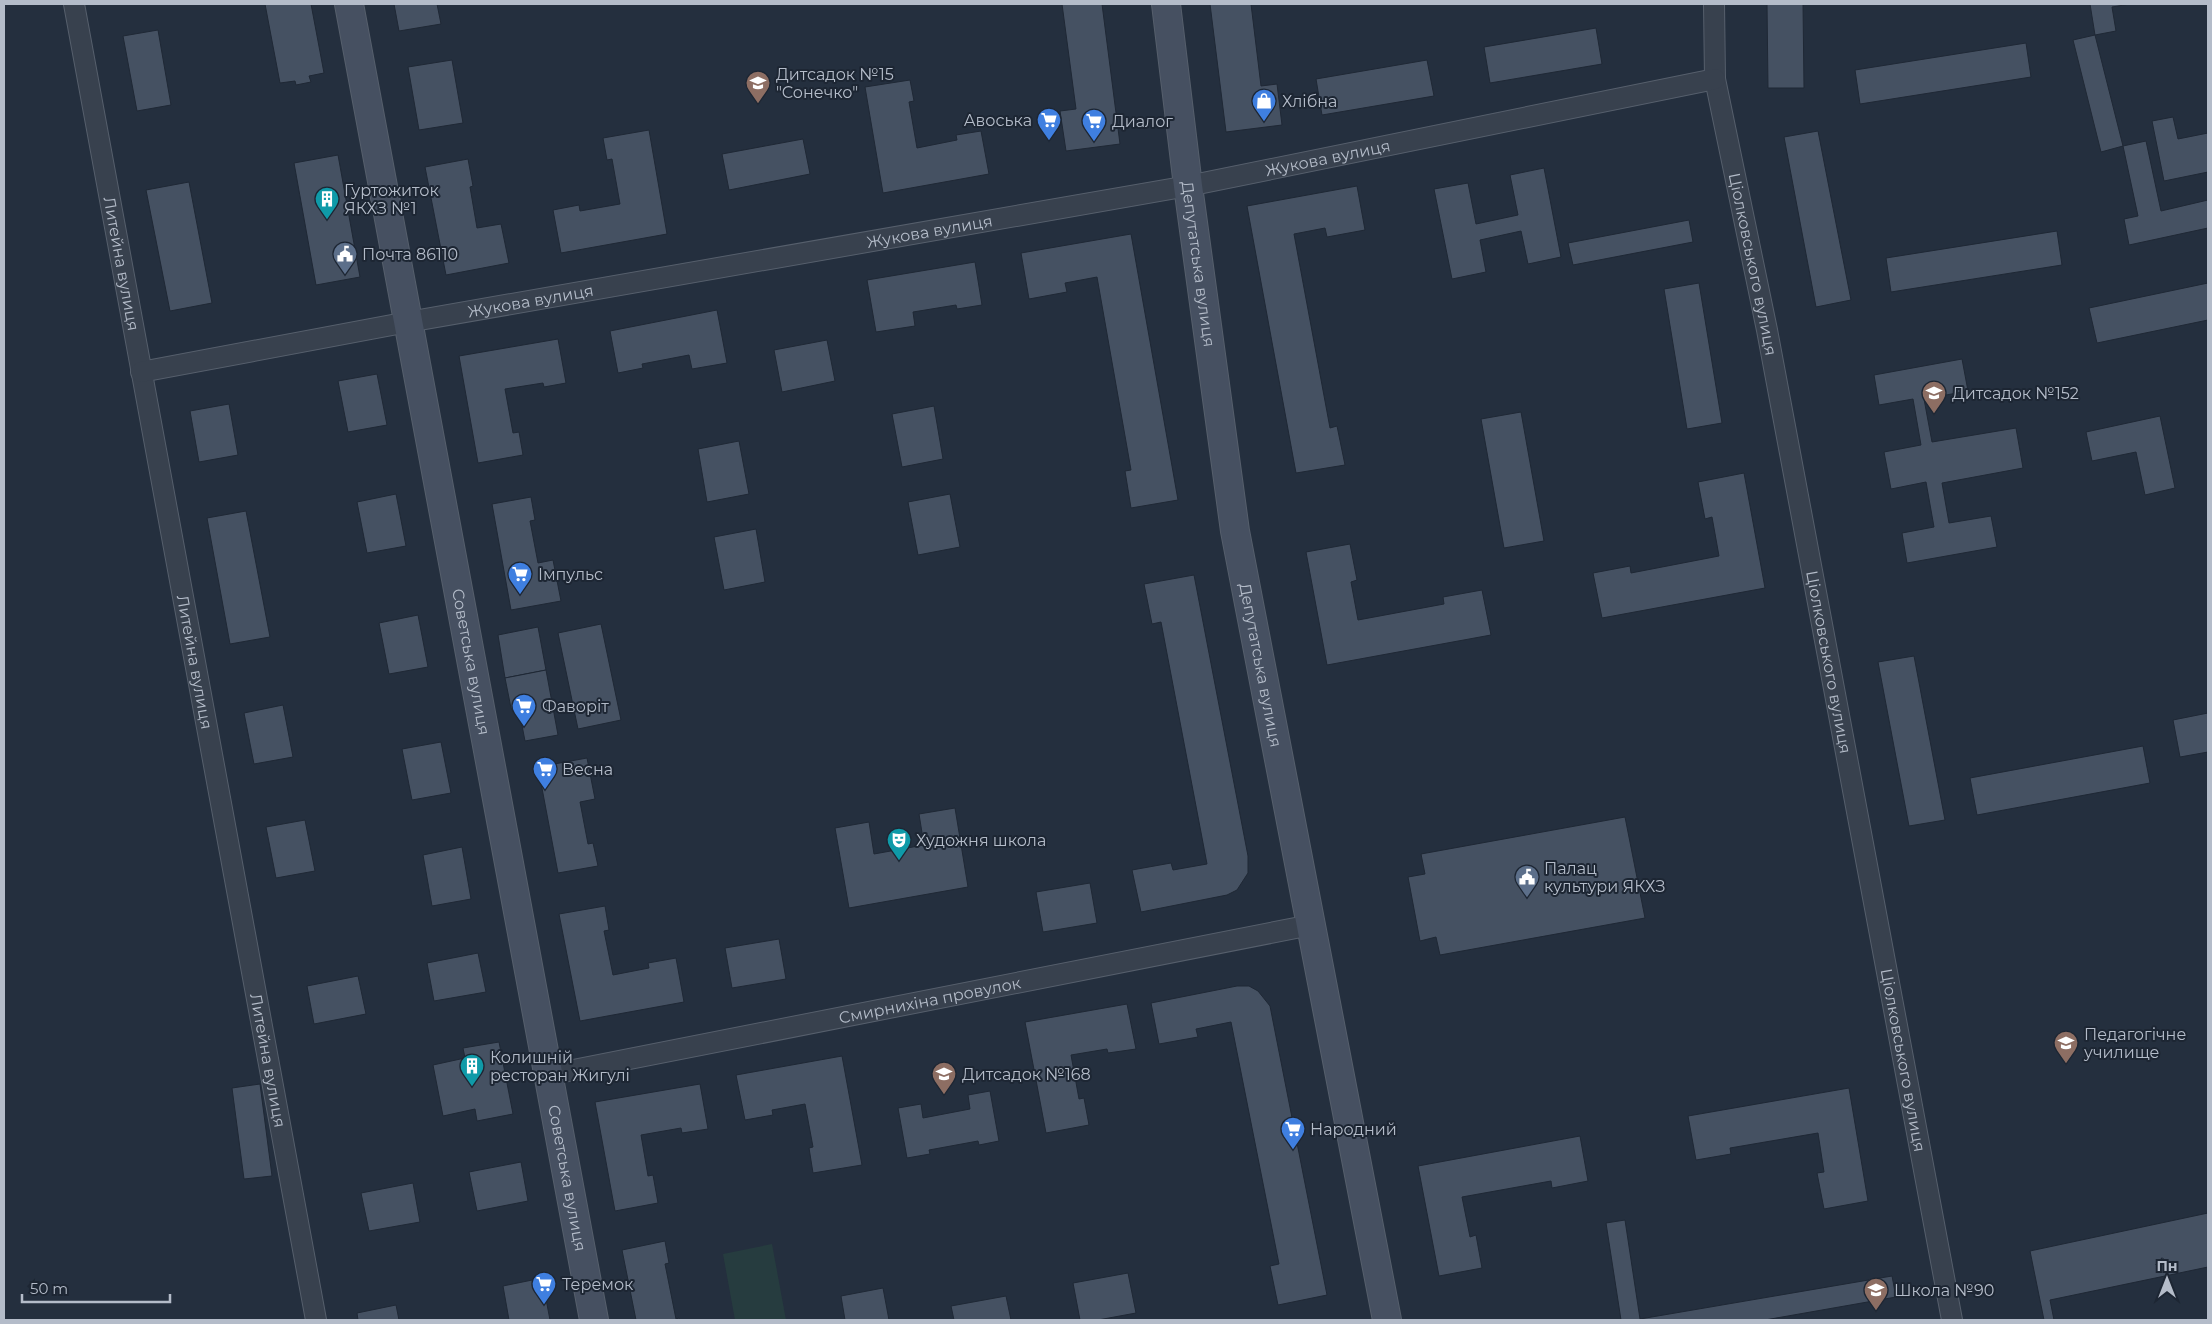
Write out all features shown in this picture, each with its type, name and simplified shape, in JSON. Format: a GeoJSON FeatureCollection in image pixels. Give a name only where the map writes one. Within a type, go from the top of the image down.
{"type":"FeatureCollection","features":[{"type":"Feature","properties":{"kind":"street","name":"Литейна вулиця"},"geometry":{"type":"LineString","coordinates":[[74,4],[316,1320]]}},
{"type":"Feature","properties":{"kind":"street","name":"Советська вулиця"},"geometry":{"type":"LineString","coordinates":[[349,4],[594,1320]]}},
{"type":"Feature","properties":{"kind":"street","name":"Депутатська вулиця"},"geometry":{"type":"LineString","coordinates":[[1166,4],[1188,186],[1235,531],[1387,1320]]}},
{"type":"Feature","properties":{"kind":"street","name":"Ціолковського вулиця"},"geometry":{"type":"LineString","coordinates":[[1714,4],[1715,78],[1769,340],[1952,1320]]}},
{"type":"Feature","properties":{"kind":"street","name":"Жукова вулиця"},"geometry":{"type":"LineString","coordinates":[[141,372],[408,322],[1188,186],[1715,78]]}},
{"type":"Feature","properties":{"kind":"street","name":"Смирнихіна провулок"},"geometry":{"type":"LineString","coordinates":[[548,1075],[1311,925]]}},
{"type":"Feature","properties":{"kind":"green space"},"geometry":{"type":"Polygon","coordinates":[[[772,1244],[786,1320],[735,1320],[723,1254],[772,1244]]]}},
{"type":"Feature","properties":{"kind":"building"},"geometry":{"type":"Polygon","coordinates":[[[265,4],[311,4],[324,73],[309,76],[311,82],[296,85],[295,81],[280,83],[265,4]]]}},
{"type":"Feature","properties":{"kind":"building"},"geometry":{"type":"Polygon","coordinates":[[[394,4],[437,4],[441,24],[399,31],[394,4]]]}},
{"type":"Feature","properties":{"kind":"building"},"geometry":{"type":"Polygon","coordinates":[[[1062,4],[1102,4],[1120,144],[1066,151],[1060,111],[1076,109],[1062,4]]]}},
{"type":"Feature","properties":{"kind":"building"},"geometry":{"type":"Polygon","coordinates":[[[1210,4],[1251,4],[1261,86],[1277,84],[1282,125],[1226,132],[1210,4]]]}},
{"type":"Feature","properties":{"kind":"building"},"geometry":{"type":"Polygon","coordinates":[[[1767,4],[1803,4],[1804,88],[1768,88],[1767,4]]]}},
{"type":"Feature","properties":{"kind":"building"},"geometry":{"type":"Polygon","coordinates":[[[2090,4],[2130,4],[2112,7],[2116,31],[2095,35],[2090,4]]]}},
{"type":"Feature","properties":{"kind":"building"},"geometry":{"type":"Polygon","coordinates":[[[1596,28],[1602,64],[1490,83],[1484,47],[1596,28]]]}},
{"type":"Feature","properties":{"kind":"building"},"geometry":{"type":"Polygon","coordinates":[[[158,30],[171,105],[137,111],[123,36],[158,30]]]}},
{"type":"Feature","properties":{"kind":"building"},"geometry":{"type":"Polygon","coordinates":[[[2095,35],[2123,146],[2101,152],[2073,40],[2095,35]]]}},
{"type":"Feature","properties":{"kind":"building"},"geometry":{"type":"Polygon","coordinates":[[[2026,43],[2031,77],[1860,104],[1855,70],[2026,43]]]}},
{"type":"Feature","properties":{"kind":"building"},"geometry":{"type":"Polygon","coordinates":[[[452,60],[463,123],[419,130],[408,67],[452,60]]]}},
{"type":"Feature","properties":{"kind":"building"},"geometry":{"type":"Polygon","coordinates":[[[1427,60],[1434,96],[1322,115],[1316,79],[1427,60]]]}},
{"type":"Feature","properties":{"kind":"building"},"geometry":{"type":"Polygon","coordinates":[[[910,80],[914,101],[909,102],[917,148],[957,140],[956,135],[981,131],[989,174],[883,193],[865,87],[910,80]]]}},
{"type":"Feature","properties":{"kind":"building"},"geometry":{"type":"Polygon","coordinates":[[[2173,117],[2178,139],[2208,133],[2208,172],[2164,181],[2152,121],[2173,117]]]}},
{"type":"Feature","properties":{"kind":"building"},"geometry":{"type":"Polygon","coordinates":[[[649,130],[667,234],[561,253],[553,210],[579,205],[580,211],[620,204],[612,159],[607,160],[603,138],[649,130]]]}},
{"type":"Feature","properties":{"kind":"building"},"geometry":{"type":"Polygon","coordinates":[[[1818,131],[1851,300],[1816,307],[1784,137],[1818,131]]]}},
{"type":"Feature","properties":{"kind":"building"},"geometry":{"type":"Polygon","coordinates":[[[803,139],[810,174],[729,190],[722,154],[803,139]]]}},
{"type":"Feature","properties":{"kind":"building"},"geometry":{"type":"Polygon","coordinates":[[[2146,141],[2161,211],[2208,200],[2208,228],[2129,245],[2124,219],[2138,216],[2123,146],[2146,141]]]}},
{"type":"Feature","properties":{"kind":"building","name":"Гуртожиток ЯКХЗ №1"},"geometry":{"type":"Polygon","coordinates":[[[338,155],[360,277],[316,285],[294,163],[338,155]]]}},
{"type":"Feature","properties":{"kind":"building"},"geometry":{"type":"Polygon","coordinates":[[[468,159],[473,186],[470,187],[477,228],[501,224],[509,263],[446,275],[425,167],[468,159]]]}},
{"type":"Feature","properties":{"kind":"building"},"geometry":{"type":"Polygon","coordinates":[[[1544,168],[1561,257],[1528,264],[1521,231],[1480,240],[1486,272],[1452,279],[1434,189],[1468,183],[1476,224],[1518,215],[1510,175],[1544,168]]]}},
{"type":"Feature","properties":{"kind":"building"},"geometry":{"type":"Polygon","coordinates":[[[189,182],[212,303],[170,311],[146,190],[189,182]]]}},
{"type":"Feature","properties":{"kind":"building"},"geometry":{"type":"Polygon","coordinates":[[[1357,186],[1365,230],[1327,237],[1325,228],[1294,234],[1330,428],[1337,426],[1345,465],[1296,473],[1247,206],[1357,186]]]}},
{"type":"Feature","properties":{"kind":"building"},"geometry":{"type":"Polygon","coordinates":[[[1689,220],[1693,242],[1573,265],[1568,243],[1689,220]]]}},
{"type":"Feature","properties":{"kind":"building"},"geometry":{"type":"Polygon","coordinates":[[[2057,231],[2062,265],[1891,292],[1886,258],[2057,231]]]}},
{"type":"Feature","properties":{"kind":"building"},"geometry":{"type":"Polygon","coordinates":[[[1131,234],[1178,500],[1131,508],[1125,471],[1131,470],[1097,277],[1065,283],[1067,292],[1029,299],[1021,253],[1131,234]]]}},
{"type":"Feature","properties":{"kind":"building"},"geometry":{"type":"Polygon","coordinates":[[[975,262],[982,305],[957,309],[956,305],[913,312],[915,326],[876,332],[867,280],[975,262]]]}},
{"type":"Feature","properties":{"kind":"building"},"geometry":{"type":"Polygon","coordinates":[[[1699,283],[1722,423],[1687,429],[1664,289],[1699,283]]]}},
{"type":"Feature","properties":{"kind":"building"},"geometry":{"type":"Polygon","coordinates":[[[2208,283],[2208,320],[2097,343],[2089,308],[2208,283]]]}},
{"type":"Feature","properties":{"kind":"building"},"geometry":{"type":"Polygon","coordinates":[[[717,310],[727,363],[692,369],[689,355],[642,364],[643,368],[618,373],[610,331],[717,310]]]}},
{"type":"Feature","properties":{"kind":"building"},"geometry":{"type":"Polygon","coordinates":[[[558,339],[566,383],[544,387],[543,383],[505,389],[513,433],[519,432],[523,455],[478,463],[459,356],[558,339]]]}},
{"type":"Feature","properties":{"kind":"building"},"geometry":{"type":"Polygon","coordinates":[[[827,340],[835,381],[782,392],[774,350],[827,340]]]}},
{"type":"Feature","properties":{"kind":"building"},"geometry":{"type":"Polygon","coordinates":[[[1962,359],[1968,391],[1924,399],[1932,442],[2016,428],[2023,468],[1942,483],[1949,523],[1991,516],[1997,547],[1907,563],[1902,533],[1934,527],[1926,482],[1891,489],[1884,452],[1921,445],[1913,399],[1879,405],[1874,375],[1962,359]]]}},
{"type":"Feature","properties":{"kind":"building"},"geometry":{"type":"Polygon","coordinates":[[[377,374],[387,425],[348,432],[338,381],[377,374]]]}},
{"type":"Feature","properties":{"kind":"building"},"geometry":{"type":"Polygon","coordinates":[[[229,404],[238,455],[199,462],[190,411],[229,404]]]}},
{"type":"Feature","properties":{"kind":"building"},"geometry":{"type":"Polygon","coordinates":[[[934,406],[943,459],[902,467],[892,414],[934,406]]]}},
{"type":"Feature","properties":{"kind":"building"},"geometry":{"type":"Polygon","coordinates":[[[1521,412],[1544,541],[1504,548],[1481,419],[1521,412]]]}},
{"type":"Feature","properties":{"kind":"building"},"geometry":{"type":"Polygon","coordinates":[[[2160,416],[2175,488],[2145,495],[2136,452],[2092,461],[2086,432],[2160,416]]]}},
{"type":"Feature","properties":{"kind":"building"},"geometry":{"type":"Polygon","coordinates":[[[739,441],[749,494],[707,502],[698,449],[739,441]]]}},
{"type":"Feature","properties":{"kind":"building"},"geometry":{"type":"Polygon","coordinates":[[[1744,473],[1765,588],[1602,618],[1593,573],[1630,566],[1631,573],[1719,556],[1712,517],[1705,519],[1698,482],[1744,473]]]}},
{"type":"Feature","properties":{"kind":"building"},"geometry":{"type":"Polygon","coordinates":[[[396,494],[406,546],[367,553],[357,502],[396,494]]]}},
{"type":"Feature","properties":{"kind":"building"},"geometry":{"type":"Polygon","coordinates":[[[950,494],[960,547],[918,555],[908,502],[950,494]]]}},
{"type":"Feature","properties":{"kind":"building"},"geometry":{"type":"Polygon","coordinates":[[[531,497],[535,520],[530,521],[538,563],[553,560],[561,601],[511,610],[492,504],[531,497]]]}},
{"type":"Feature","properties":{"kind":"building"},"geometry":{"type":"Polygon","coordinates":[[[246,511],[270,637],[230,644],[207,518],[246,511]]]}},
{"type":"Feature","properties":{"kind":"building"},"geometry":{"type":"Polygon","coordinates":[[[756,529],[765,582],[724,590],[714,537],[756,529]]]}},
{"type":"Feature","properties":{"kind":"building"},"geometry":{"type":"Polygon","coordinates":[[[1350,544],[1357,580],[1351,582],[1358,620],[1444,604],[1443,597],[1482,590],[1491,635],[1327,665],[1306,552],[1350,544]]]}},
{"type":"Feature","properties":{"kind":"building"},"geometry":{"type":"Polygon","coordinates":[[[1194,575],[1248,856],[1248,873],[1237,890],[1227,895],[1141,912],[1132,870],[1171,863],[1173,870],[1207,864],[1161,622],[1152,624],[1144,584],[1194,575]]]}},
{"type":"Feature","properties":{"kind":"building"},"geometry":{"type":"Polygon","coordinates":[[[418,615],[428,667],[389,674],[379,623],[418,615]]]}},
{"type":"Feature","properties":{"kind":"building"},"geometry":{"type":"Polygon","coordinates":[[[601,624],[621,720],[578,729],[558,633],[601,624]]]}},
{"type":"Feature","properties":{"kind":"building"},"geometry":{"type":"Polygon","coordinates":[[[538,627],[546,670],[505,678],[498,635],[538,627]]]}},
{"type":"Feature","properties":{"kind":"building"},"geometry":{"type":"Polygon","coordinates":[[[1914,656],[1945,820],[1909,826],[1878,662],[1914,656]]]}},
{"type":"Feature","properties":{"kind":"building","name":"Фаворіт"},"geometry":{"type":"Polygon","coordinates":[[[546,670],[558,735],[525,741],[520,715],[514,713],[511,708],[505,678],[546,670]]]}},
{"type":"Feature","properties":{"kind":"building"},"geometry":{"type":"Polygon","coordinates":[[[283,705],[293,757],[254,764],[244,713],[283,705]]]}},
{"type":"Feature","properties":{"kind":"building"},"geometry":{"type":"Polygon","coordinates":[[[2208,713],[2208,752],[2180,757],[2173,720],[2208,713]]]}},
{"type":"Feature","properties":{"kind":"building"},"geometry":{"type":"Polygon","coordinates":[[[441,742],[451,793],[412,800],[402,749],[441,742]]]}},
{"type":"Feature","properties":{"kind":"building"},"geometry":{"type":"Polygon","coordinates":[[[2143,746],[2150,783],[1977,815],[1970,778],[2143,746]]]}},
{"type":"Feature","properties":{"kind":"building"},"geometry":{"type":"Polygon","coordinates":[[[587,758],[595,799],[580,802],[588,844],[593,843],[598,866],[558,873],[538,767],[587,758]]]}},
{"type":"Feature","properties":{"kind":"building"},"geometry":{"type":"Polygon","coordinates":[[[955,808],[968,887],[849,908],[835,828],[869,822],[874,854],[924,845],[919,814],[955,808]]]}},
{"type":"Feature","properties":{"kind":"building","name":"Палац культури ЯКХЗ"},"geometry":{"type":"Polygon","coordinates":[[[1625,817],[1645,918],[1440,955],[1436,937],[1420,941],[1408,877],[1425,874],[1421,854],[1625,817]]]}},
{"type":"Feature","properties":{"kind":"building"},"geometry":{"type":"Polygon","coordinates":[[[305,820],[315,871],[276,878],[266,827],[305,820]]]}},
{"type":"Feature","properties":{"kind":"building"},"geometry":{"type":"Polygon","coordinates":[[[462,847],[471,899],[432,906],[423,855],[462,847]]]}},
{"type":"Feature","properties":{"kind":"building"},"geometry":{"type":"Polygon","coordinates":[[[1090,883],[1097,923],[1043,932],[1036,892],[1090,883]]]}},
{"type":"Feature","properties":{"kind":"building"},"geometry":{"type":"Polygon","coordinates":[[[605,906],[609,930],[604,931],[613,975],[649,968],[648,963],[676,958],[684,1002],[580,1021],[559,914],[605,906]]]}},
{"type":"Feature","properties":{"kind":"building"},"geometry":{"type":"Polygon","coordinates":[[[779,939],[786,979],[732,988],[725,948],[779,939]]]}},
{"type":"Feature","properties":{"kind":"building"},"geometry":{"type":"Polygon","coordinates":[[[478,953],[486,992],[434,1001],[427,963],[478,953]]]}},
{"type":"Feature","properties":{"kind":"building"},"geometry":{"type":"Polygon","coordinates":[[[358,976],[366,1014],[314,1024],[307,986],[358,976]]]}},
{"type":"Feature","properties":{"kind":"building"},"geometry":{"type":"Polygon","coordinates":[[[1237,986],[1249,986],[1258,991],[1270,1006],[1327,1295],[1278,1305],[1270,1266],[1279,1264],[1231,1022],[1196,1029],[1198,1037],[1159,1044],[1151,1003],[1237,986]]]}},
{"type":"Feature","properties":{"kind":"building"},"geometry":{"type":"Polygon","coordinates":[[[1127,1004],[1136,1049],[1108,1053],[1107,1049],[1071,1055],[1079,1099],[1084,1098],[1089,1125],[1046,1133],[1025,1022],[1127,1004]]]}},
{"type":"Feature","properties":{"kind":"building","name":"Колишній ресторан Жигулі"},"geometry":{"type":"Polygon","coordinates":[[[499,1042],[513,1114],[477,1121],[475,1109],[443,1116],[433,1065],[465,1058],[463,1048],[499,1042]]]}},
{"type":"Feature","properties":{"kind":"building"},"geometry":{"type":"Polygon","coordinates":[[[842,1056],[862,1165],[813,1173],[809,1148],[813,1147],[805,1104],[772,1110],[773,1115],[745,1120],[736,1075],[842,1056]]]}},
{"type":"Feature","properties":{"kind":"building"},"geometry":{"type":"Polygon","coordinates":[[[260,1084],[272,1176],[244,1179],[232,1088],[260,1084]]]}},
{"type":"Feature","properties":{"kind":"building"},"geometry":{"type":"Polygon","coordinates":[[[700,1084],[708,1129],[682,1133],[681,1128],[641,1135],[648,1176],[653,1175],[658,1203],[615,1211],[595,1102],[700,1084]]]}},
{"type":"Feature","properties":{"kind":"building"},"geometry":{"type":"Polygon","coordinates":[[[1849,1088],[1868,1201],[1824,1209],[1817,1173],[1824,1172],[1818,1133],[1730,1148],[1731,1154],[1696,1160],[1688,1116],[1849,1088]]]}},
{"type":"Feature","properties":{"kind":"building"},"geometry":{"type":"Polygon","coordinates":[[[990,1091],[999,1141],[979,1145],[978,1141],[929,1150],[930,1154],[907,1158],[898,1108],[921,1104],[923,1118],[970,1109],[968,1095],[990,1091]]]}},
{"type":"Feature","properties":{"kind":"building"},"geometry":{"type":"Polygon","coordinates":[[[1580,1136],[1588,1181],[1552,1188],[1551,1181],[1462,1197],[1470,1237],[1476,1235],[1482,1268],[1439,1276],[1418,1166],[1580,1136]]]}},
{"type":"Feature","properties":{"kind":"building"},"geometry":{"type":"Polygon","coordinates":[[[521,1162],[528,1201],[477,1211],[469,1172],[521,1162]]]}},
{"type":"Feature","properties":{"kind":"building"},"geometry":{"type":"Polygon","coordinates":[[[413,1183],[420,1222],[369,1231],[361,1193],[413,1183]]]}},
{"type":"Feature","properties":{"kind":"building"},"geometry":{"type":"Polygon","coordinates":[[[2208,1213],[2208,1267],[2050,1300],[2054,1320],[2044,1320],[2030,1251],[2208,1213]]]}},
{"type":"Feature","properties":{"kind":"building"},"geometry":{"type":"Polygon","coordinates":[[[1625,1220],[1640,1319],[1892,1276],[1896,1297],[1765,1320],[1621,1320],[1606,1223],[1625,1220]]]}},
{"type":"Feature","properties":{"kind":"building"},"geometry":{"type":"Polygon","coordinates":[[[665,1241],[669,1263],[665,1264],[676,1319],[679,1318],[680,1320],[636,1320],[622,1250],[665,1241]]]}},
{"type":"Feature","properties":{"kind":"building"},"geometry":{"type":"Polygon","coordinates":[[[1128,1273],[1136,1313],[1098,1320],[1080,1320],[1073,1283],[1128,1273]]]}},
{"type":"Feature","properties":{"kind":"building"},"geometry":{"type":"Polygon","coordinates":[[[542,1278],[550,1320],[509,1320],[503,1286],[542,1278]]]}},
{"type":"Feature","properties":{"kind":"building"},"geometry":{"type":"Polygon","coordinates":[[[883,1288],[889,1320],[845,1320],[841,1296],[883,1288]]]}},
{"type":"Feature","properties":{"kind":"building"},"geometry":{"type":"Polygon","coordinates":[[[1006,1296],[1011,1320],[954,1320],[951,1306],[1006,1296]]]}},
{"type":"Feature","properties":{"kind":"building"},"geometry":{"type":"Polygon","coordinates":[[[396,1305],[399,1320],[358,1320],[357,1313],[396,1305]]]}},
{"type":"Feature","properties":{"kind":"place","name":"Дитсадок №15 \"Сонечко\""},"geometry":{"type":"Point","coordinates":[758,104]}},
{"type":"Feature","properties":{"kind":"place","name":"Хлібна"},"geometry":{"type":"Point","coordinates":[1264,122]}},
{"type":"Feature","properties":{"kind":"place","name":"Авоська"},"geometry":{"type":"Point","coordinates":[1049,141]}},
{"type":"Feature","properties":{"kind":"place","name":"Диалог"},"geometry":{"type":"Point","coordinates":[1094,142]}},
{"type":"Feature","properties":{"kind":"place","name":"Гуртожиток ЯКХЗ №1"},"geometry":{"type":"Point","coordinates":[327,220]}},
{"type":"Feature","properties":{"kind":"place","name":"Почта 86110"},"geometry":{"type":"Point","coordinates":[345,275]}},
{"type":"Feature","properties":{"kind":"place","name":"Дитсадок №152"},"geometry":{"type":"Point","coordinates":[1934,414]}},
{"type":"Feature","properties":{"kind":"place","name":"Імпульс"},"geometry":{"type":"Point","coordinates":[520,595]}},
{"type":"Feature","properties":{"kind":"place","name":"Фаворіт"},"geometry":{"type":"Point","coordinates":[524,727]}},
{"type":"Feature","properties":{"kind":"place","name":"Весна"},"geometry":{"type":"Point","coordinates":[545,790]}},
{"type":"Feature","properties":{"kind":"place","name":"Художня школа"},"geometry":{"type":"Point","coordinates":[899,861]}},
{"type":"Feature","properties":{"kind":"place","name":"Палац культури ЯКХЗ"},"geometry":{"type":"Point","coordinates":[1527,898]}},
{"type":"Feature","properties":{"kind":"place","name":"Педагогічне училище"},"geometry":{"type":"Point","coordinates":[2066,1064]}},
{"type":"Feature","properties":{"kind":"place","name":"Колишній ресторан Жигулі"},"geometry":{"type":"Point","coordinates":[472,1087]}},
{"type":"Feature","properties":{"kind":"place","name":"Дитсадок №168"},"geometry":{"type":"Point","coordinates":[944,1095]}},
{"type":"Feature","properties":{"kind":"place","name":"Народний"},"geometry":{"type":"Point","coordinates":[1293,1150]}},
{"type":"Feature","properties":{"kind":"place","name":"Теремок"},"geometry":{"type":"Point","coordinates":[544,1305]}},
{"type":"Feature","properties":{"kind":"place","name":"Школа №90"},"geometry":{"type":"Point","coordinates":[1876,1311]}}]}
